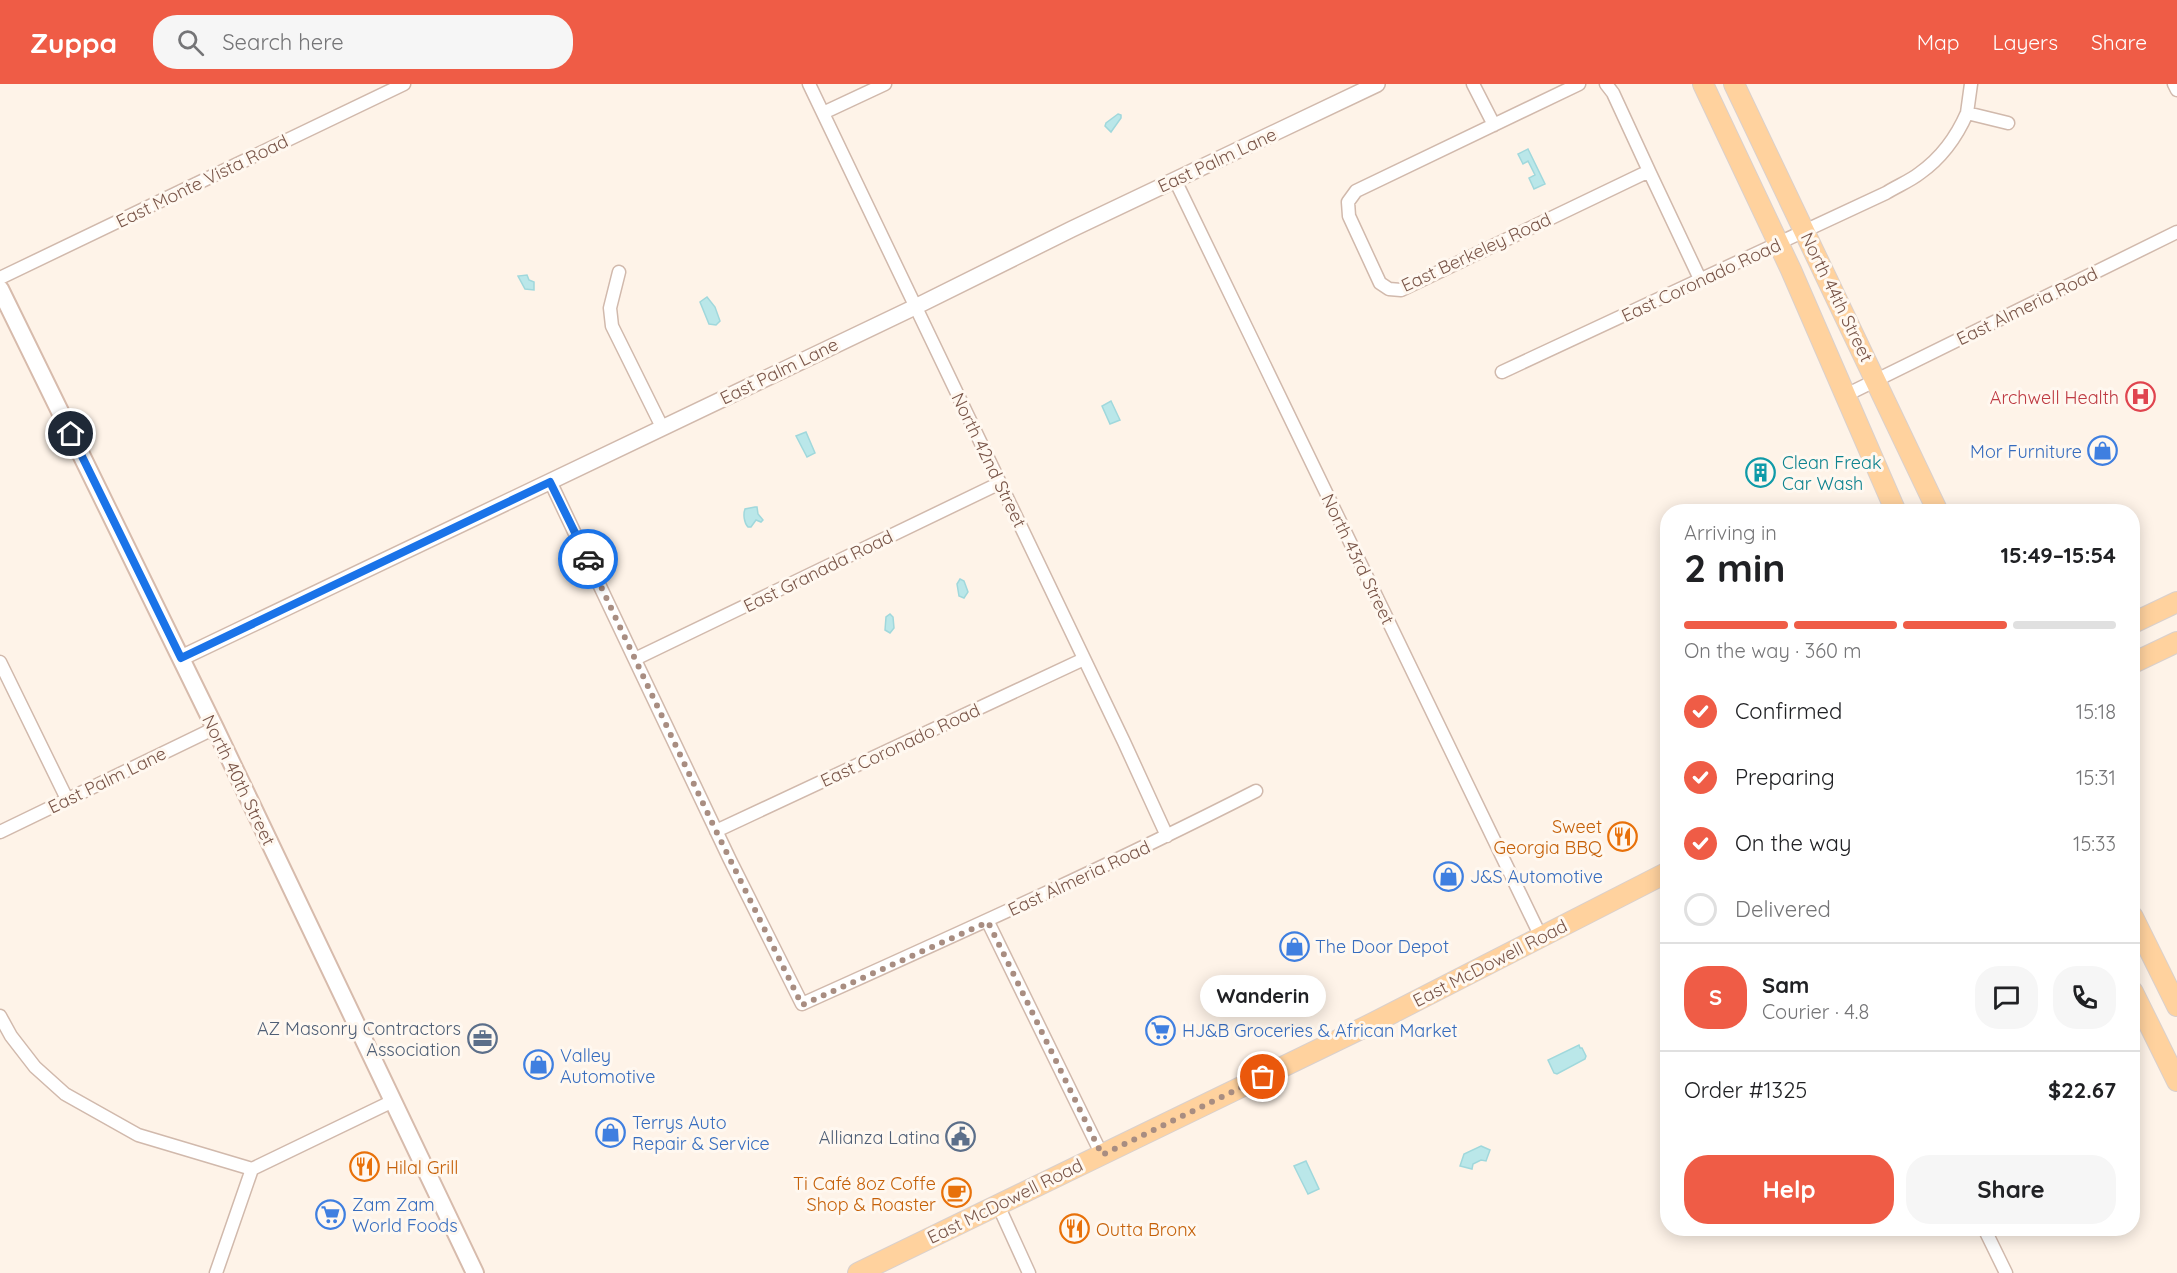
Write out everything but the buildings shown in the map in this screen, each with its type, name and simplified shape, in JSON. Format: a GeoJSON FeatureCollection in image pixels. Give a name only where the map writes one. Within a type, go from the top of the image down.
{"type":"FeatureCollection","features":[{"type":"Feature","properties":{"kind":"main road","name":"North 44th Street"},"geometry":{"type":"LineString","coordinates":[[1702,84],[1779,244],[1893,504]]}},
{"type":"Feature","properties":{"kind":"main road","name":"North 44th Street"},"geometry":{"type":"LineString","coordinates":[[1734,84],[1934,504]]}},
{"type":"Feature","properties":{"kind":"main road","name":"North 40th Street"},"geometry":{"type":"LineString","coordinates":[[0,289],[215,728],[475,1273]]}},
{"type":"Feature","properties":{"kind":"main road"},"geometry":{"type":"LineString","coordinates":[[2140,620],[2177,602]]}},
{"type":"Feature","properties":{"kind":"main road"},"geometry":{"type":"LineString","coordinates":[[2140,660],[2177,642]]}},
{"type":"Feature","properties":{"kind":"main road","name":"East McDowell Road"},"geometry":{"type":"LineString","coordinates":[[858,1273],[1373,1023],[1660,876]]}},
{"type":"Feature","properties":{"kind":"main road"},"geometry":{"type":"LineString","coordinates":[[2140,931],[2177,1006]]}},
{"type":"Feature","properties":{"kind":"main road"},"geometry":{"type":"LineString","coordinates":[[2140,1006],[2177,1081]]}},
{"type":"Feature","properties":{"kind":"street","name":"East Monte Vista Road"},"geometry":{"type":"LineString","coordinates":[[0,278],[404,84]]}},
{"type":"Feature","properties":{"kind":"street","name":"North 42nd Street"},"geometry":{"type":"LineString","coordinates":[[809,84],[1167,836]]}},
{"type":"Feature","properties":{"kind":"street"},"geometry":{"type":"LineString","coordinates":[[823,113],[885,84]]}},
{"type":"Feature","properties":{"kind":"street","name":"East Palm Lane"},"geometry":{"type":"LineString","coordinates":[[181,658],[1377,84]]}},
{"type":"Feature","properties":{"kind":"street"},"geometry":{"type":"LineString","coordinates":[[1473,84],[1494,125]]}},
{"type":"Feature","properties":{"kind":"street","name":"East Berkeley Road"},"geometry":{"type":"LineString","coordinates":[[1579,84],[1356,191],[1348,202],[1349,216],[1380,283],[1389,290],[1401,290],[1649,171]]}},
{"type":"Feature","properties":{"kind":"street"},"geometry":{"type":"LineString","coordinates":[[1606,84],[1700,279]]}},
{"type":"Feature","properties":{"kind":"street"},"geometry":{"type":"LineString","coordinates":[[1971,84],[1967,113],[2008,123]]}},
{"type":"Feature","properties":{"kind":"street"},"geometry":{"type":"LineString","coordinates":[[2174,84],[2177,90]]}},
{"type":"Feature","properties":{"kind":"street","name":"East Coronado Road"},"geometry":{"type":"LineString","coordinates":[[1502,372],[1886,193],[1920,173],[1947,147],[1959,131],[1967,113]]}},
{"type":"Feature","properties":{"kind":"street","name":"North 43rd Street"},"geometry":{"type":"LineString","coordinates":[[1175,180],[1541,937]]}},
{"type":"Feature","properties":{"kind":"street","name":"East Almeria Road"},"geometry":{"type":"LineString","coordinates":[[1846,395],[2177,232]]}},
{"type":"Feature","properties":{"kind":"street"},"geometry":{"type":"LineString","coordinates":[[619,272],[610,308],[612,326],[662,427]]}},
{"type":"Feature","properties":{"kind":"street"},"geometry":{"type":"LineString","coordinates":[[550,482],[716,831]]}},
{"type":"Feature","properties":{"kind":"street","name":"East Granada Road"},"geometry":{"type":"LineString","coordinates":[[635,659],[1000,483]]}},
{"type":"Feature","properties":{"kind":"street","name":"East Coronado Road"},"geometry":{"type":"LineString","coordinates":[[716,831],[1084,658]]}},
{"type":"Feature","properties":{"kind":"street"},"geometry":{"type":"LineString","coordinates":[[0,662],[66,799]]}},
{"type":"Feature","properties":{"kind":"street","name":"East Palm Lane"},"geometry":{"type":"LineString","coordinates":[[0,832],[215,728]]}},
{"type":"Feature","properties":{"kind":"street","name":"East Almeria Road"},"geometry":{"type":"LineString","coordinates":[[716,831],[802,1005],[988,922],[1256,791]]}},
{"type":"Feature","properties":{"kind":"street"},"geometry":{"type":"LineString","coordinates":[[988,922],[1102,1155]]}},
{"type":"Feature","properties":{"kind":"street"},"geometry":{"type":"LineString","coordinates":[[0,1016],[11,1036],[34,1067],[65,1094],[138,1135],[252,1169],[393,1101]]}},
{"type":"Feature","properties":{"kind":"street"},"geometry":{"type":"LineString","coordinates":[[216,1273],[252,1169]]}},
{"type":"Feature","properties":{"kind":"street"},"geometry":{"type":"LineString","coordinates":[[998,1205],[1029,1273]]}},
{"type":"Feature","properties":{"kind":"street"},"geometry":{"type":"LineString","coordinates":[[1988,1236],[2006,1273]]}},
{"type":"Feature","properties":{"kind":"water"},"geometry":{"type":"Polygon","coordinates":[[[1118,114],[1121,118],[1111,132],[1105,126],[1106,123],[1118,114]]]}},
{"type":"Feature","properties":{"kind":"water"},"geometry":{"type":"Polygon","coordinates":[[[1528,149],[1545,184],[1534,189],[1529,178],[1535,175],[1528,161],[1523,164],[1518,154],[1528,149]]]}},
{"type":"Feature","properties":{"kind":"water"},"geometry":{"type":"Polygon","coordinates":[[[527,275],[529,280],[534,282],[534,290],[525,289],[518,276],[527,275]]]}},
{"type":"Feature","properties":{"kind":"water"},"geometry":{"type":"Polygon","coordinates":[[[707,297],[715,307],[720,321],[716,325],[709,324],[700,302],[707,297]]]}},
{"type":"Feature","properties":{"kind":"water"},"geometry":{"type":"Polygon","coordinates":[[[1111,401],[1120,420],[1110,424],[1102,406],[1111,401]]]}},
{"type":"Feature","properties":{"kind":"water"},"geometry":{"type":"Polygon","coordinates":[[[806,432],[815,453],[807,457],[796,436],[806,432]]]}},
{"type":"Feature","properties":{"kind":"water"},"geometry":{"type":"Polygon","coordinates":[[[757,507],[758,514],[763,520],[761,522],[756,520],[751,527],[748,527],[744,518],[745,509],[757,507]]]}},
{"type":"Feature","properties":{"kind":"water"},"geometry":{"type":"Polygon","coordinates":[[[960,579],[964,581],[968,592],[964,598],[959,596],[957,584],[960,579]]]}},
{"type":"Feature","properties":{"kind":"water"},"geometry":{"type":"Polygon","coordinates":[[[890,614],[893,617],[894,628],[890,633],[885,630],[886,617],[890,614]]]}},
{"type":"Feature","properties":{"kind":"water"},"geometry":{"type":"Polygon","coordinates":[[[1579,1045],[1586,1056],[1585,1059],[1557,1074],[1554,1073],[1548,1060],[1579,1045]]]}},
{"type":"Feature","properties":{"kind":"water"},"geometry":{"type":"Polygon","coordinates":[[[1481,1146],[1490,1150],[1486,1161],[1481,1160],[1473,1164],[1472,1169],[1460,1166],[1464,1154],[1481,1146]]]}},
{"type":"Feature","properties":{"kind":"water"},"geometry":{"type":"Polygon","coordinates":[[[1306,1161],[1319,1189],[1308,1194],[1294,1166],[1306,1161]]]}},
{"type":"Feature","properties":{"kind":"way so far"},"geometry":{"type":"LineString","coordinates":[[588,559],[716,831],[802,1005],[988,922],[1102,1155],[1263,1077]]}},
{"type":"Feature","properties":{"kind":"place","name":"Archwell Health"},"geometry":{"type":"Point","coordinates":[2140,397]}},
{"type":"Feature","properties":{"kind":"place","name":"Mor Furniture"},"geometry":{"type":"Point","coordinates":[2103,451]}},
{"type":"Feature","properties":{"kind":"place","name":"Clean Freak Car Wash"},"geometry":{"type":"Point","coordinates":[1761,472]}},
{"type":"Feature","properties":{"kind":"place","name":"Sweet Georgia BBQ"},"geometry":{"type":"Point","coordinates":[1623,836]}},
{"type":"Feature","properties":{"kind":"place","name":"J&S Automotive"},"geometry":{"type":"Point","coordinates":[1449,876]}},
{"type":"Feature","properties":{"kind":"place","name":"The Door Depot"},"geometry":{"type":"Point","coordinates":[1294,946]}},
{"type":"Feature","properties":{"kind":"place","name":"HJ&B Groceries & African Market"},"geometry":{"type":"Point","coordinates":[1161,1030]}},
{"type":"Feature","properties":{"kind":"place","name":"AZ Masonry Contractors Association"},"geometry":{"type":"Point","coordinates":[482,1038]}},
{"type":"Feature","properties":{"kind":"place","name":"Valley Automotive"},"geometry":{"type":"Point","coordinates":[539,1065]}},
{"type":"Feature","properties":{"kind":"place","name":"Wanderin"},"geometry":{"type":"Point","coordinates":[1263,1077]}},
{"type":"Feature","properties":{"kind":"place","name":"Terrys Auto Repair & Service"},"geometry":{"type":"Point","coordinates":[611,1132]}},
{"type":"Feature","properties":{"kind":"place","name":"Allianza Latina"},"geometry":{"type":"Point","coordinates":[961,1137]}},
{"type":"Feature","properties":{"kind":"place","name":"Hilal Grill"},"geometry":{"type":"Point","coordinates":[365,1167]}},
{"type":"Feature","properties":{"kind":"place","name":"Ti Café 8oz Coffe Shop & Roaster"},"geometry":{"type":"Point","coordinates":[957,1193]}},
{"type":"Feature","properties":{"kind":"place","name":"Zam Zam World Foods"},"geometry":{"type":"Point","coordinates":[331,1214]}},
{"type":"Feature","properties":{"kind":"place","name":"Outta Bronx"},"geometry":{"type":"Point","coordinates":[1075,1229]}},
{"type":"Feature","properties":{"kind":"route"},"geometry":{"type":"LineString","coordinates":[[71,434],[181,658],[550,482],[588,559]]}}]}
